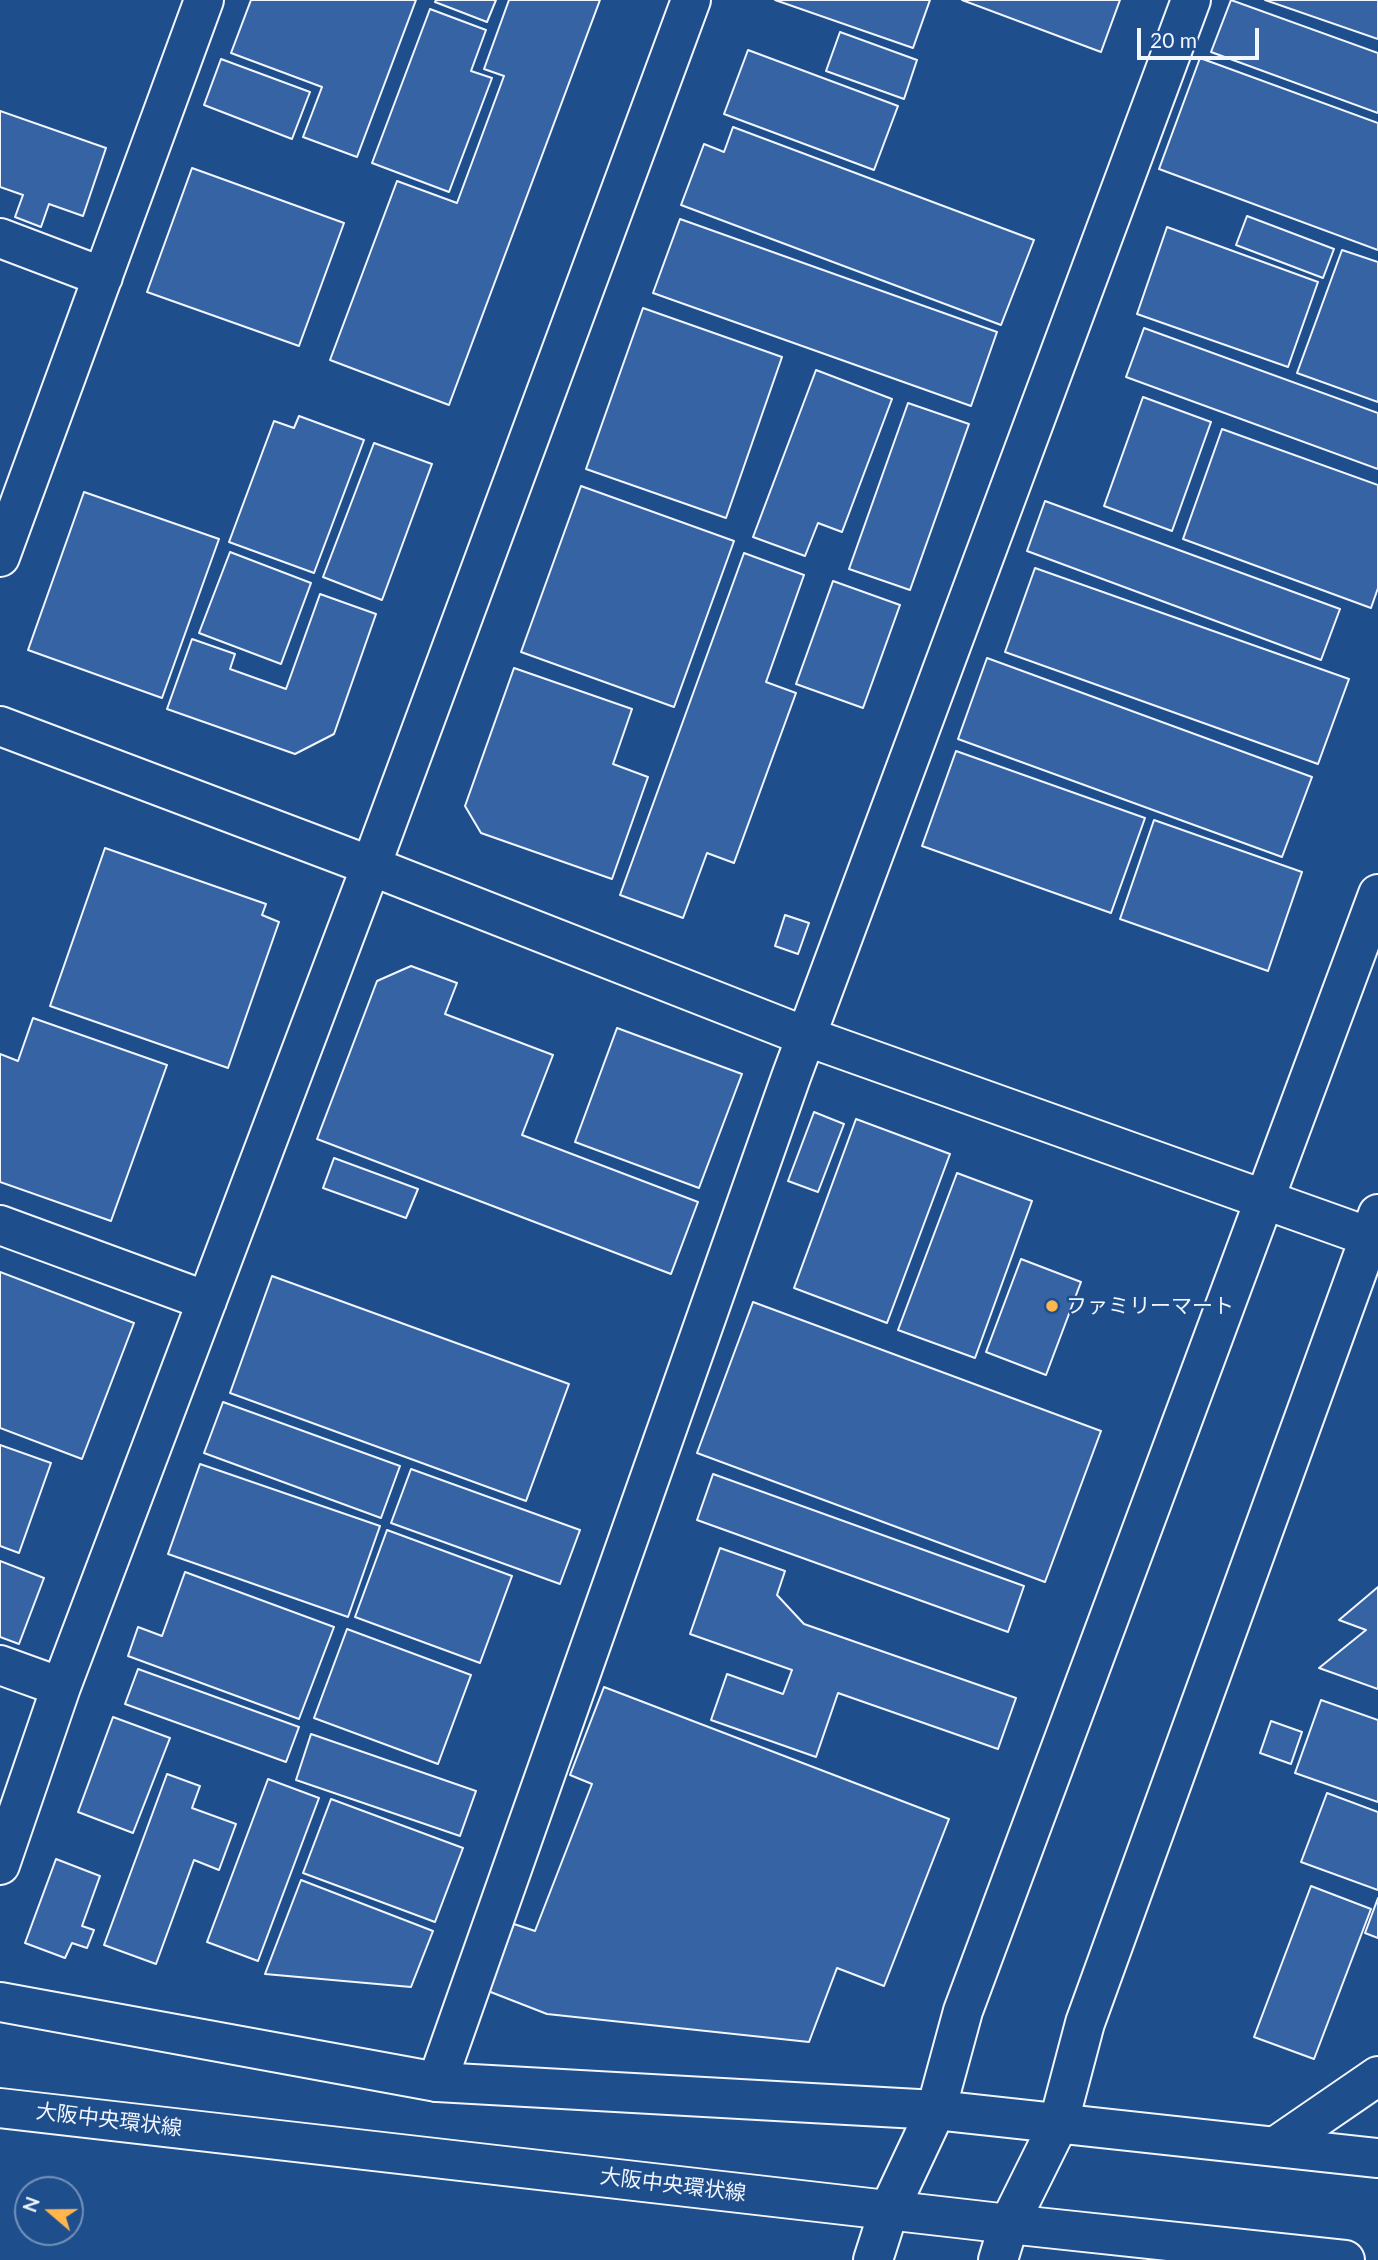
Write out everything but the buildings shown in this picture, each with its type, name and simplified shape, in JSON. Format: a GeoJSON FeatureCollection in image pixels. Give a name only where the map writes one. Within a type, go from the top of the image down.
{"type":"FeatureCollection","features":[{"type":"Feature","properties":{"kind":"street"},"geometry":{"type":"LineString","coordinates":[[0,556],[204,0]]}},
{"type":"Feature","properties":{"kind":"street"},"geometry":{"type":"LineString","coordinates":[[0,1865],[61,1687],[371,866],[691,0]]}},
{"type":"Feature","properties":{"kind":"street"},"geometry":{"type":"LineString","coordinates":[[437,2082],[805,1037],[1191,0]]}},
{"type":"Feature","properties":{"kind":"street"},"geometry":{"type":"LineString","coordinates":[[0,238],[103,277]]}},
{"type":"Feature","properties":{"kind":"street"},"geometry":{"type":"LineString","coordinates":[[0,726],[371,866],[805,1037],[1264,1199],[1375,1230],[1085,2023],[1059,2125],[1009,2224],[998,2260]]}},
{"type":"Feature","properties":{"kind":"street"},"geometry":{"type":"LineString","coordinates":[[873,2260],[889,2210],[936,2110],[963,2011],[1378,894]]}},
{"type":"Feature","properties":{"kind":"street"},"geometry":{"type":"LineString","coordinates":[[0,1225],[207,1301]]}},
{"type":"Feature","properties":{"kind":"street"},"geometry":{"type":"LineString","coordinates":[[0,1665],[61,1687]]}},
{"type":"Feature","properties":{"kind":"street"},"geometry":{"type":"LineString","coordinates":[[0,2002],[437,2082],[936,2110],[1378,2158]]}},
{"type":"Feature","properties":{"kind":"street"},"geometry":{"type":"LineString","coordinates":[[1276,2147],[1378,2076]]}},
{"type":"Feature","properties":{"kind":"street","name":"大阪中央環状線"},"geometry":{"type":"LineString","coordinates":[[0,2108],[1345,2260]]}},
{"type":"Feature","properties":{"kind":"place","name":"ファミリーマート"},"geometry":{"type":"Point","coordinates":[1052,1306]}}]}
